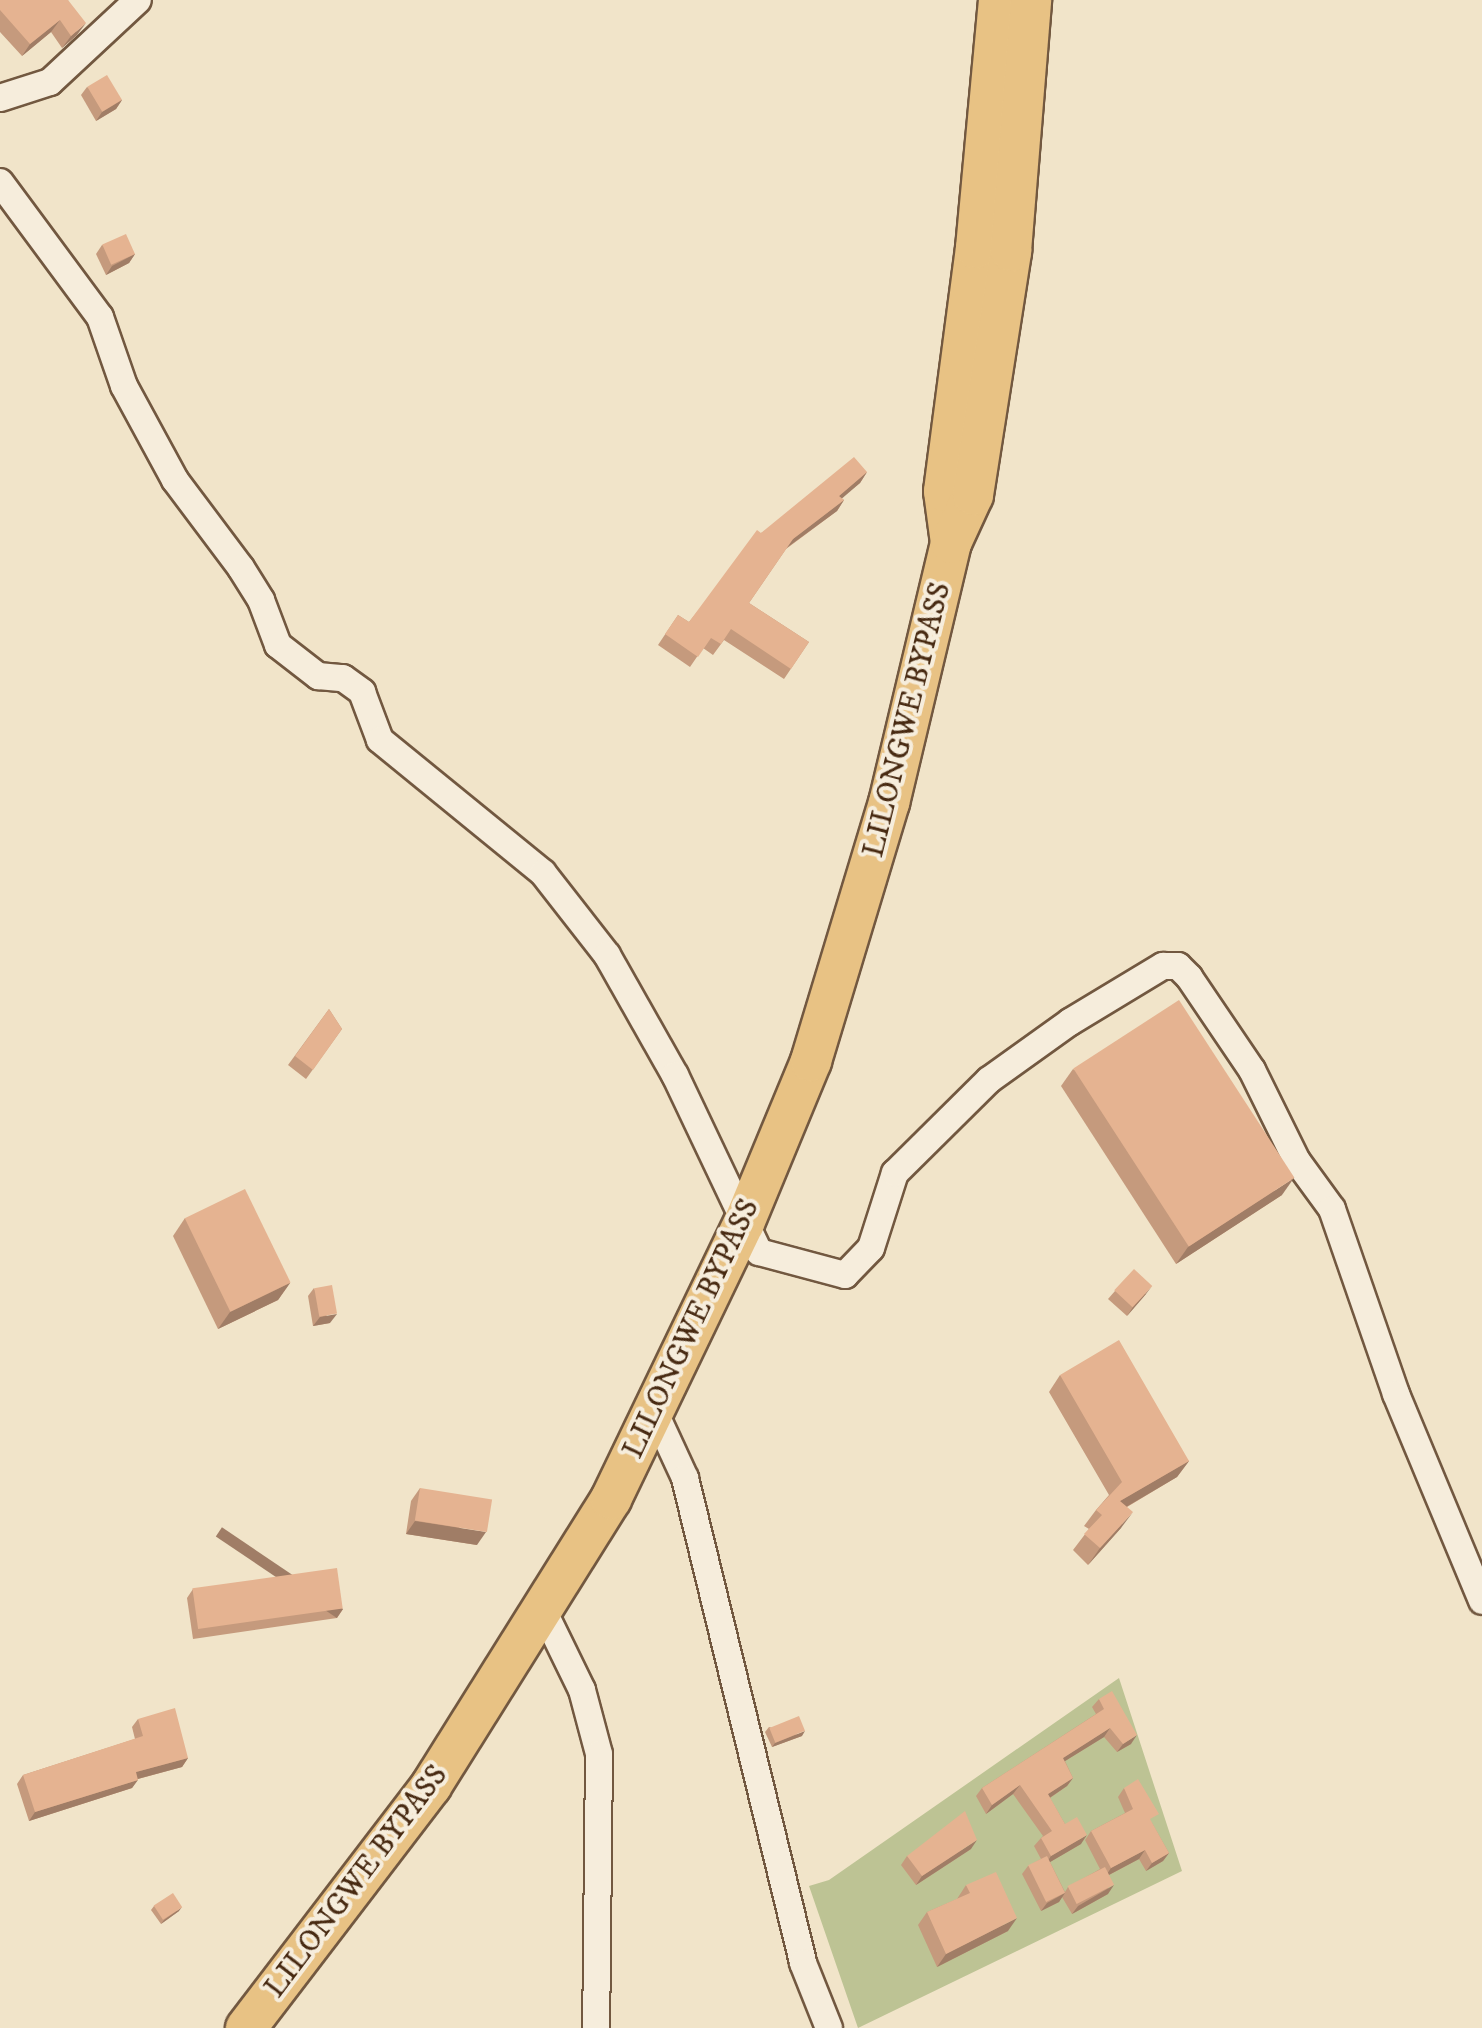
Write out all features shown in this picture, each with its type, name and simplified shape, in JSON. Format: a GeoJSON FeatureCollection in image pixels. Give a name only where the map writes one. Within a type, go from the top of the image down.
{"type":"FeatureCollection","features":[{"type":"Feature","properties":{"kind":"main road","name":"LILONGWE BYPASS"},"geometry":{"type":"LineString","coordinates":[[951,543],[944,491],[976,248],[999,0]]}},
{"type":"Feature","properties":{"kind":"main road","name":"LILONGWE BYPASS"},"geometry":{"type":"LineString","coordinates":[[246,2028],[431,1786],[543,1610],[655,1413],[744,1223],[811,1061],[864,892],[951,543],[973,495],[996,373],[1031,0]]}},
{"type":"Feature","properties":{"kind":"street"},"geometry":{"type":"LineString","coordinates":[[0,98],[50,82],[138,0]]}},
{"type":"Feature","properties":{"kind":"street"},"geometry":{"type":"LineString","coordinates":[[0,182],[100,317],[124,386],[175,480],[261,600],[278,645],[318,676],[343,678],[362,692],[380,740],[543,873],[607,955],[675,1075],[759,1252],[845,1275],[871,1248],[895,1173],[915,1148],[989,1080],[1070,1022],[1163,966],[1178,966],[1221,1018],[1297,1161],[1332,1209],[1396,1394],[1482,1601]]}},
{"type":"Feature","properties":{"kind":"street"},"geometry":{"type":"LineString","coordinates":[[655,1413],[685,1478],[803,1963],[829,2028]]}},
{"type":"Feature","properties":{"kind":"street"},"geometry":{"type":"LineString","coordinates":[[543,1610],[582,1690],[599,1754],[596,2028]]}},
{"type":"Feature","properties":{"kind":"green space"},"geometry":{"type":"Polygon","coordinates":[[[1119,1678],[1182,1871],[858,2028],[809,1886],[829,1880],[1119,1678]]]}},
{"type":"Feature","properties":{"kind":"building"},"geometry":{"type":"Polygon","coordinates":[[[0,0],[68,0],[86,23],[71,36],[60,20],[30,44],[0,10],[0,0]]]}},
{"type":"Feature","properties":{"kind":"building"},"geometry":{"type":"Polygon","coordinates":[[[107,75],[122,100],[102,112],[87,87],[107,75]]]}},
{"type":"Feature","properties":{"kind":"building"},"geometry":{"type":"Polygon","coordinates":[[[126,234],[135,254],[111,265],[102,245],[126,234]]]}},
{"type":"Feature","properties":{"kind":"building"},"geometry":{"type":"Polygon","coordinates":[[[854,457],[867,472],[839,496],[844,500],[793,539],[749,603],[809,642],[791,669],[731,629],[721,644],[711,638],[698,657],[665,634],[678,615],[689,622],[757,530],[761,533],[854,457]]]}},
{"type":"Feature","properties":{"kind":"building"},"geometry":{"type":"Polygon","coordinates":[[[1179,1000],[1294,1178],[1189,1246],[1073,1069],[1179,1000]]]}},
{"type":"Feature","properties":{"kind":"building"},"geometry":{"type":"Polygon","coordinates":[[[329,1009],[342,1029],[313,1070],[295,1056],[329,1009]]]}},
{"type":"Feature","properties":{"kind":"building"},"geometry":{"type":"Polygon","coordinates":[[[245,1189],[291,1282],[230,1312],[185,1218],[245,1189]]]}},
{"type":"Feature","properties":{"kind":"building"},"geometry":{"type":"Polygon","coordinates":[[[1134,1269],[1152,1286],[1133,1307],[1114,1290],[1134,1269]]]}},
{"type":"Feature","properties":{"kind":"building"},"geometry":{"type":"Polygon","coordinates":[[[332,1285],[337,1314],[319,1317],[314,1288],[332,1285]]]}},
{"type":"Feature","properties":{"kind":"building"},"geometry":{"type":"Polygon","coordinates":[[[1119,1340],[1189,1461],[1120,1501],[1133,1512],[1100,1548],[1084,1534],[1102,1515],[1096,1510],[1122,1482],[1060,1375],[1119,1340]]]}},
{"type":"Feature","properties":{"kind":"building"},"geometry":{"type":"Polygon","coordinates":[[[420,1488],[492,1499],[487,1532],[415,1521],[420,1488]]]}},
{"type":"Feature","properties":{"kind":"building"},"geometry":{"type":"Polygon","coordinates":[[[337,1568],[343,1609],[198,1629],[192,1588],[337,1568]]]}},
{"type":"Feature","properties":{"kind":"building"},"geometry":{"type":"Polygon","coordinates":[[[1112,1691],[1137,1735],[1123,1744],[1110,1728],[1063,1758],[1073,1778],[1048,1794],[1065,1824],[1077,1817],[1087,1835],[1051,1856],[1041,1838],[1052,1831],[1020,1785],[992,1805],[982,1788],[1104,1709],[1099,1699],[1112,1691]]]}},
{"type":"Feature","properties":{"kind":"building"},"geometry":{"type":"Polygon","coordinates":[[[175,1708],[188,1758],[136,1772],[138,1780],[35,1812],[23,1775],[143,1736],[138,1719],[175,1708]]]}},
{"type":"Feature","properties":{"kind":"building"},"geometry":{"type":"Polygon","coordinates":[[[799,1716],[805,1731],[775,1743],[769,1728],[799,1716]]]}},
{"type":"Feature","properties":{"kind":"building"},"geometry":{"type":"Polygon","coordinates":[[[1138,1779],[1159,1814],[1150,1819],[1169,1853],[1152,1863],[1145,1850],[1111,1868],[1091,1831],[1133,1809],[1124,1788],[1138,1779]]]}},
{"type":"Feature","properties":{"kind":"building"},"geometry":{"type":"Polygon","coordinates":[[[965,1811],[977,1840],[922,1876],[907,1856],[965,1811]]]}},
{"type":"Feature","properties":{"kind":"building"},"geometry":{"type":"Polygon","coordinates":[[[1047,1856],[1065,1893],[1046,1902],[1028,1865],[1047,1856]]]}},
{"type":"Feature","properties":{"kind":"building"},"geometry":{"type":"Polygon","coordinates":[[[1105,1867],[1114,1885],[1077,1904],[1068,1886],[1105,1867]]]}},
{"type":"Feature","properties":{"kind":"building"},"geometry":{"type":"Polygon","coordinates":[[[996,1872],[1017,1918],[946,1954],[927,1912],[970,1893],[966,1885],[996,1872]]]}},
{"type":"Feature","properties":{"kind":"building"},"geometry":{"type":"Polygon","coordinates":[[[173,1893],[182,1907],[163,1920],[154,1906],[173,1893]]]}}]}
